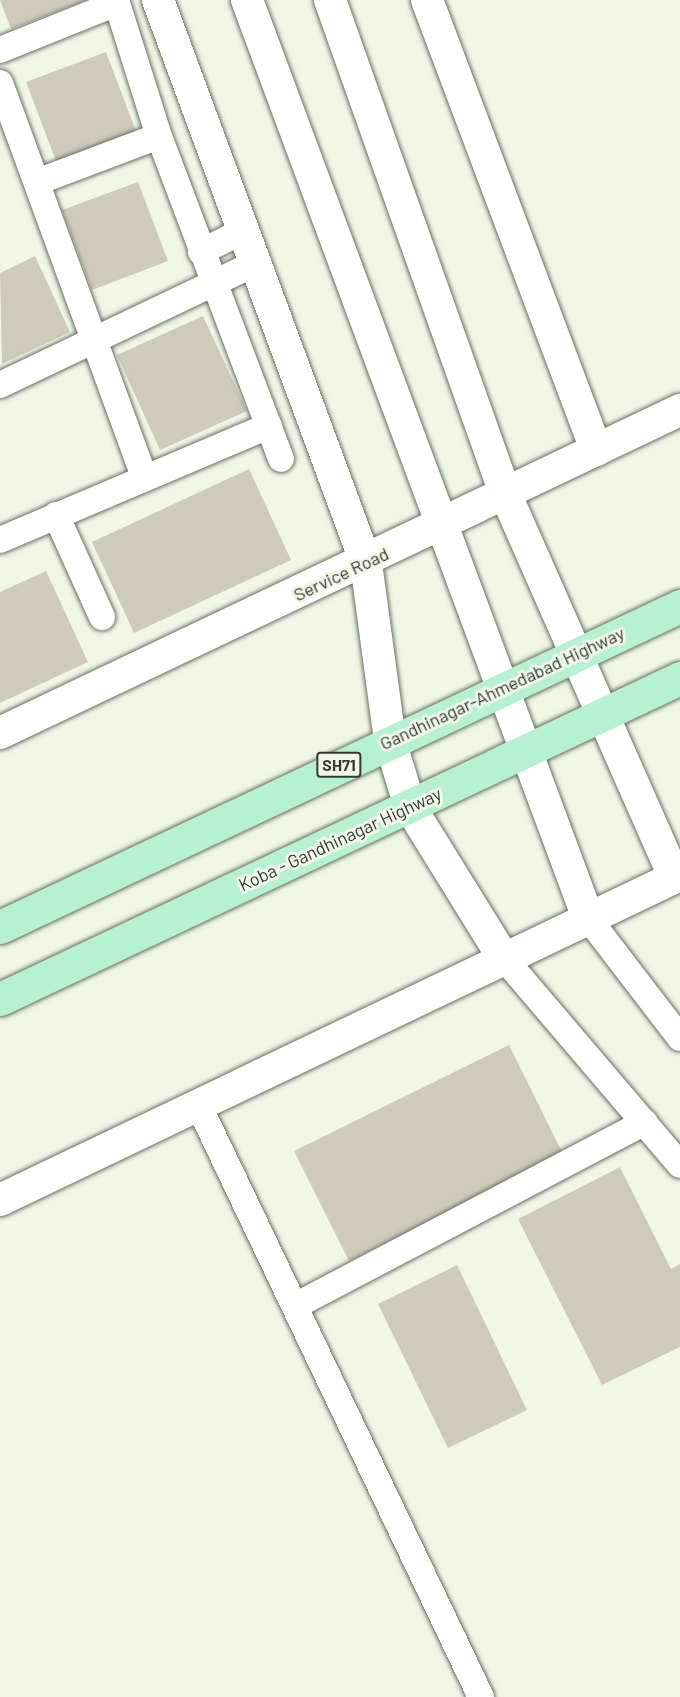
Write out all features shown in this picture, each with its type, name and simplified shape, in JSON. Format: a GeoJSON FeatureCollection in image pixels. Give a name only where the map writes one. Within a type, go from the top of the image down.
{"type":"FeatureCollection","features":[{"type":"Feature","properties":{"kind":"main road","name":"Gandhinagar-Ahmedabad Highway"},"geometry":{"type":"LineString","coordinates":[[0,927],[506,686],[680,606]]}},
{"type":"Feature","properties":{"kind":"main road","name":"Koba - Gandhinagar Highway"},"geometry":{"type":"LineString","coordinates":[[0,999],[680,678]]}},
{"type":"Feature","properties":{"kind":"street"},"geometry":{"type":"LineString","coordinates":[[158,0],[366,563],[390,741],[410,807],[503,957],[680,1165]]}},
{"type":"Feature","properties":{"kind":"street"},"geometry":{"type":"LineString","coordinates":[[247,0],[439,527],[506,686],[588,918],[680,1038]]}},
{"type":"Feature","properties":{"kind":"street"},"geometry":{"type":"LineString","coordinates":[[0,1200],[503,957],[588,918],[678,881],[606,714],[505,493],[330,0]]}},
{"type":"Feature","properties":{"kind":"street"},"geometry":{"type":"LineString","coordinates":[[427,0],[596,450]]}},
{"type":"Feature","properties":{"kind":"street"},"geometry":{"type":"LineString","coordinates":[[0,50],[116,2],[159,136],[281,459]]}},
{"type":"Feature","properties":{"kind":"street"},"geometry":{"type":"LineString","coordinates":[[0,83],[37,182],[91,340],[144,476]]}},
{"type":"Feature","properties":{"kind":"street"},"geometry":{"type":"LineString","coordinates":[[37,182],[159,136]]}},
{"type":"Feature","properties":{"kind":"street"},"geometry":{"type":"LineString","coordinates":[[201,252],[243,231]]}},
{"type":"Feature","properties":{"kind":"street"},"geometry":{"type":"LineString","coordinates":[[0,385],[256,263]]}},
{"type":"Feature","properties":{"kind":"street","name":"Service Road"},"geometry":{"type":"LineString","coordinates":[[0,733],[366,563],[505,493],[680,410]]}},
{"type":"Feature","properties":{"kind":"street"},"geometry":{"type":"LineString","coordinates":[[0,540],[144,476],[269,426]]}},
{"type":"Feature","properties":{"kind":"street"},"geometry":{"type":"LineString","coordinates":[[57,515],[102,617]]}},
{"type":"Feature","properties":{"kind":"street"},"geometry":{"type":"LineString","coordinates":[[198,1104],[481,1697]]}},
{"type":"Feature","properties":{"kind":"street"},"geometry":{"type":"LineString","coordinates":[[295,1306],[645,1122]]}},
{"type":"Feature","properties":{"kind":"building"},"geometry":{"type":"Polygon","coordinates":[[[0,0],[87,0],[11,29],[0,0]]]}},
{"type":"Feature","properties":{"kind":"building"},"geometry":{"type":"Polygon","coordinates":[[[106,52],[136,131],[56,161],[26,82],[106,52]]]}},
{"type":"Feature","properties":{"kind":"building"},"geometry":{"type":"Polygon","coordinates":[[[138,182],[168,261],[92,290],[62,210],[138,182]]]}},
{"type":"Feature","properties":{"kind":"building"},"geometry":{"type":"Polygon","coordinates":[[[35,256],[70,332],[2,364],[0,273],[35,256]]]}},
{"type":"Feature","properties":{"kind":"building"},"geometry":{"type":"Polygon","coordinates":[[[203,316],[247,411],[160,450],[117,355],[203,316]]]}},
{"type":"Feature","properties":{"kind":"building"},"geometry":{"type":"Polygon","coordinates":[[[249,469],[291,560],[134,633],[92,542],[249,469]]]}},
{"type":"Feature","properties":{"kind":"building"},"geometry":{"type":"Polygon","coordinates":[[[46,571],[88,662],[0,703],[0,592],[46,571]]]}},
{"type":"Feature","properties":{"kind":"building"},"geometry":{"type":"Polygon","coordinates":[[[509,1045],[564,1156],[349,1261],[294,1151],[509,1045]]]}},
{"type":"Feature","properties":{"kind":"building"},"geometry":{"type":"Polygon","coordinates":[[[620,1167],[671,1269],[680,1264],[680,1347],[602,1385],[518,1219],[620,1167]]]}},
{"type":"Feature","properties":{"kind":"building"},"geometry":{"type":"Polygon","coordinates":[[[457,1265],[527,1410],[448,1448],[378,1304],[457,1265]]]}}]}
